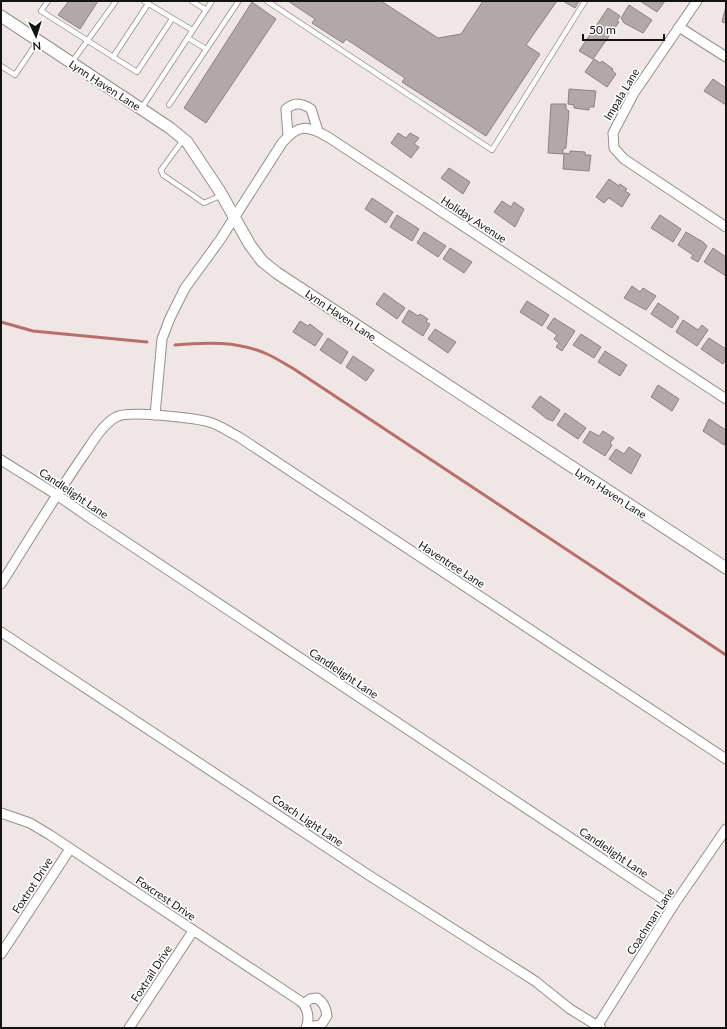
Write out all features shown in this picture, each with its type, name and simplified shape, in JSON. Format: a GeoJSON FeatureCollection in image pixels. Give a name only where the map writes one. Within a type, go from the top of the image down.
{"type":"FeatureCollection","features":[{"type":"Feature","properties":{"kind":"street","name":"Impala Lane"},"geometry":{"type":"LineString","coordinates":[[696,1],[622,114],[612,133],[614,148],[624,159],[726,227]]}},
{"type":"Feature","properties":{"kind":"street","name":"Lynn Haven Lane"},"geometry":{"type":"LineString","coordinates":[[1,16],[141,109],[183,139],[201,162],[222,195],[250,245],[262,261],[277,273],[726,568]]}},
{"type":"Feature","properties":{"kind":"street"},"geometry":{"type":"LineString","coordinates":[[679,27],[726,58]]}},
{"type":"Feature","properties":{"kind":"street"},"geometry":{"type":"LineString","coordinates":[[288,136],[286,109],[292,104],[303,104],[312,109],[318,131]]}},
{"type":"Feature","properties":{"kind":"street","name":"Holiday Avenue"},"geometry":{"type":"LineString","coordinates":[[155,415],[162,339],[170,318],[185,288],[234,218],[253,186],[288,136],[299,129],[308,127],[318,131],[726,399]]}},
{"type":"Feature","properties":{"kind":"street","name":"Haventree Lane"},"geometry":{"type":"LineString","coordinates":[[1,584],[57,495],[98,434],[116,416],[128,414],[155,415],[209,422],[222,427],[726,759]]}},
{"type":"Feature","properties":{"kind":"street","name":"Candlelight Lane"},"geometry":{"type":"LineString","coordinates":[[1,460],[57,495],[673,906]]}},
{"type":"Feature","properties":{"kind":"street","name":"Coach Light Lane"},"geometry":{"type":"LineString","coordinates":[[1,632],[366,874],[535,982],[570,1009],[598,1027]]}},
{"type":"Feature","properties":{"kind":"street","name":"Foxcrest Drive"},"geometry":{"type":"LineString","coordinates":[[1,813],[30,823],[304,1004]]}},
{"type":"Feature","properties":{"kind":"street","name":"Coachman Lane"},"geometry":{"type":"LineString","coordinates":[[598,1027],[673,906],[726,829]]}},
{"type":"Feature","properties":{"kind":"street","name":"Foxtrot Drive"},"geometry":{"type":"LineString","coordinates":[[1,954],[70,849]]}},
{"type":"Feature","properties":{"kind":"street","name":"Foxtrail Drive"},"geometry":{"type":"LineString","coordinates":[[129,1028],[193,931]]}},
{"type":"Feature","properties":{"kind":"street"},"geometry":{"type":"LineString","coordinates":[[317,998],[325,1006],[327,1016],[321,1024],[306,1027],[308,1016],[304,1004],[310,999],[317,998]]}},
{"type":"Feature","properties":{"kind":"lane"},"geometry":{"type":"LineString","coordinates":[[48,1],[41,11],[137,72],[172,19]]}},
{"type":"Feature","properties":{"kind":"lane"},"geometry":{"type":"LineString","coordinates":[[71,63],[116,1]]}},
{"type":"Feature","properties":{"kind":"lane"},"geometry":{"type":"LineString","coordinates":[[192,1],[206,10]]}},
{"type":"Feature","properties":{"kind":"lane"},"geometry":{"type":"LineString","coordinates":[[141,109],[212,1]]}},
{"type":"Feature","properties":{"kind":"lane"},"geometry":{"type":"LineString","coordinates":[[267,1],[492,150],[585,1]]}},
{"type":"Feature","properties":{"kind":"lane"},"geometry":{"type":"LineString","coordinates":[[113,57],[146,2],[192,30]]}},
{"type":"Feature","properties":{"kind":"lane"},"geometry":{"type":"LineString","coordinates":[[169,105],[238,2]]}},
{"type":"Feature","properties":{"kind":"lane"},"geometry":{"type":"LineString","coordinates":[[188,38],[206,49]]}},
{"type":"Feature","properties":{"kind":"lane"},"geometry":{"type":"LineString","coordinates":[[1,66],[15,75],[38,41]]}},
{"type":"Feature","properties":{"kind":"lane"},"geometry":{"type":"LineString","coordinates":[[183,139],[162,170],[162,175],[204,203],[222,195]]}},
{"type":"Feature","properties":{"kind":"building"},"geometry":{"type":"Polygon","coordinates":[[[69,1],[98,1],[80,29],[58,15],[69,1]]]}},
{"type":"Feature","properties":{"kind":"building"},"geometry":{"type":"Polygon","coordinates":[[[288,1],[381,1],[438,38],[461,34],[483,1],[557,1],[526,45],[540,54],[486,136],[402,82],[405,78],[346,39],[343,43],[312,23],[315,19],[288,1]]]}},
{"type":"Feature","properties":{"kind":"building"},"geometry":{"type":"Polygon","coordinates":[[[563,1],[579,1],[575,8],[563,1]]]}},
{"type":"Feature","properties":{"kind":"building"},"geometry":{"type":"Polygon","coordinates":[[[640,1],[665,1],[657,12],[640,1]]]}},
{"type":"Feature","properties":{"kind":"building"},"geometry":{"type":"Polygon","coordinates":[[[252,2],[276,19],[206,123],[184,108],[252,2]]]}},
{"type":"Feature","properties":{"kind":"building"},"geometry":{"type":"Polygon","coordinates":[[[629,5],[652,20],[643,33],[624,23],[621,18],[629,5]]]}},
{"type":"Feature","properties":{"kind":"building"},"geometry":{"type":"Polygon","coordinates":[[[726,6],[726,23],[722,22],[726,6]]]}},
{"type":"Feature","properties":{"kind":"building"},"geometry":{"type":"Polygon","coordinates":[[[608,8],[620,16],[617,21],[619,22],[593,59],[579,51],[608,8]]]}},
{"type":"Feature","properties":{"kind":"building"},"geometry":{"type":"Polygon","coordinates":[[[594,59],[600,63],[602,61],[613,69],[612,70],[616,74],[607,87],[585,72],[594,59]]]}},
{"type":"Feature","properties":{"kind":"building"},"geometry":{"type":"Polygon","coordinates":[[[713,79],[726,88],[726,105],[704,91],[713,79]]]}},
{"type":"Feature","properties":{"kind":"building"},"geometry":{"type":"Polygon","coordinates":[[[569,89],[596,91],[594,107],[589,107],[589,110],[574,108],[574,105],[568,104],[569,89]]]}},
{"type":"Feature","properties":{"kind":"building"},"geometry":{"type":"Polygon","coordinates":[[[551,104],[566,104],[566,109],[569,111],[566,148],[563,149],[563,154],[548,153],[551,104]]]}},
{"type":"Feature","properties":{"kind":"building"},"geometry":{"type":"Polygon","coordinates":[[[398,133],[406,138],[410,133],[419,138],[414,144],[419,147],[411,158],[391,143],[398,133]]]}},
{"type":"Feature","properties":{"kind":"building"},"geometry":{"type":"Polygon","coordinates":[[[570,151],[585,152],[585,155],[591,155],[589,171],[563,169],[564,153],[570,154],[570,151]]]}},
{"type":"Feature","properties":{"kind":"building"},"geometry":{"type":"Polygon","coordinates":[[[449,168],[470,182],[463,194],[441,178],[449,168]]]}},
{"type":"Feature","properties":{"kind":"building"},"geometry":{"type":"Polygon","coordinates":[[[609,179],[619,186],[620,184],[627,189],[625,191],[630,194],[622,207],[609,198],[604,203],[596,197],[609,179]]]}},
{"type":"Feature","properties":{"kind":"building"},"geometry":{"type":"Polygon","coordinates":[[[372,198],[393,212],[386,223],[365,209],[372,198]]]}},
{"type":"Feature","properties":{"kind":"building"},"geometry":{"type":"Polygon","coordinates":[[[502,201],[511,207],[514,202],[524,209],[515,227],[494,212],[502,201]]]}},
{"type":"Feature","properties":{"kind":"building"},"geometry":{"type":"Polygon","coordinates":[[[397,215],[419,229],[412,241],[390,227],[397,215]]]}},
{"type":"Feature","properties":{"kind":"building"},"geometry":{"type":"Polygon","coordinates":[[[660,215],[681,229],[673,242],[651,228],[660,215]]]}},
{"type":"Feature","properties":{"kind":"building"},"geometry":{"type":"Polygon","coordinates":[[[424,232],[446,246],[438,257],[417,243],[424,232]]]}},
{"type":"Feature","properties":{"kind":"building"},"geometry":{"type":"Polygon","coordinates":[[[686,232],[707,246],[698,262],[691,258],[693,255],[678,245],[686,232]]]}},
{"type":"Feature","properties":{"kind":"building"},"geometry":{"type":"Polygon","coordinates":[[[450,248],[472,262],[464,273],[443,259],[450,248]]]}},
{"type":"Feature","properties":{"kind":"building"},"geometry":{"type":"Polygon","coordinates":[[[713,248],[726,257],[726,276],[704,262],[713,248]]]}},
{"type":"Feature","properties":{"kind":"building"},"geometry":{"type":"Polygon","coordinates":[[[632,286],[640,292],[643,288],[656,296],[646,310],[624,298],[632,286]]]}},
{"type":"Feature","properties":{"kind":"building"},"geometry":{"type":"Polygon","coordinates":[[[384,293],[405,308],[397,319],[376,304],[384,293]]]}},
{"type":"Feature","properties":{"kind":"building"},"geometry":{"type":"Polygon","coordinates":[[[527,301],[549,315],[542,326],[520,312],[527,301]]]}},
{"type":"Feature","properties":{"kind":"building"},"geometry":{"type":"Polygon","coordinates":[[[658,303],[679,317],[672,328],[651,314],[658,303]]]}},
{"type":"Feature","properties":{"kind":"building"},"geometry":{"type":"Polygon","coordinates":[[[409,310],[418,316],[420,314],[428,319],[426,322],[430,324],[423,336],[402,322],[409,310]]]}},
{"type":"Feature","properties":{"kind":"building"},"geometry":{"type":"Polygon","coordinates":[[[554,318],[575,331],[562,351],[556,347],[559,343],[554,339],[557,335],[547,328],[554,318]]]}},
{"type":"Feature","properties":{"kind":"building"},"geometry":{"type":"Polygon","coordinates":[[[683,320],[698,330],[702,325],[708,330],[697,346],[676,332],[683,320]]]}},
{"type":"Feature","properties":{"kind":"building"},"geometry":{"type":"Polygon","coordinates":[[[300,321],[308,326],[310,324],[323,334],[315,346],[293,332],[300,321]]]}},
{"type":"Feature","properties":{"kind":"building"},"geometry":{"type":"Polygon","coordinates":[[[435,329],[456,342],[448,353],[428,339],[435,329]]]}},
{"type":"Feature","properties":{"kind":"building"},"geometry":{"type":"Polygon","coordinates":[[[581,334],[601,347],[594,358],[573,345],[581,334]]]}},
{"type":"Feature","properties":{"kind":"building"},"geometry":{"type":"Polygon","coordinates":[[[328,338],[348,352],[341,364],[320,350],[328,338]]]}},
{"type":"Feature","properties":{"kind":"building"},"geometry":{"type":"Polygon","coordinates":[[[709,338],[726,349],[726,359],[723,364],[701,349],[709,338]]]}},
{"type":"Feature","properties":{"kind":"building"},"geometry":{"type":"Polygon","coordinates":[[[605,351],[627,365],[620,376],[598,362],[605,351]]]}},
{"type":"Feature","properties":{"kind":"building"},"geometry":{"type":"Polygon","coordinates":[[[353,356],[374,370],[366,381],[346,367],[353,356]]]}},
{"type":"Feature","properties":{"kind":"building"},"geometry":{"type":"Polygon","coordinates":[[[658,385],[679,399],[672,411],[651,397],[658,385]]]}},
{"type":"Feature","properties":{"kind":"building"},"geometry":{"type":"Polygon","coordinates":[[[540,396],[560,410],[553,421],[547,419],[532,407],[540,396]]]}},
{"type":"Feature","properties":{"kind":"building"},"geometry":{"type":"Polygon","coordinates":[[[565,413],[586,428],[578,439],[557,425],[565,413]]]}},
{"type":"Feature","properties":{"kind":"building"},"geometry":{"type":"Polygon","coordinates":[[[709,419],[726,430],[726,441],[724,445],[703,431],[709,419]]]}},
{"type":"Feature","properties":{"kind":"building"},"geometry":{"type":"Polygon","coordinates":[[[590,431],[599,436],[603,431],[614,438],[610,443],[612,445],[605,456],[583,442],[590,431]]]}},
{"type":"Feature","properties":{"kind":"building"},"geometry":{"type":"Polygon","coordinates":[[[629,447],[641,455],[631,474],[609,459],[616,449],[624,454],[629,447]]]}},
{"type":"Feature","properties":{"kind":"waterway"},"geometry":{"type":"LineString","coordinates":[[1,322],[33,331],[147,342]]}},
{"type":"Feature","properties":{"kind":"waterway"},"geometry":{"type":"LineString","coordinates":[[175,345],[198,343],[233,345],[256,350],[277,359],[726,655]]}}]}
